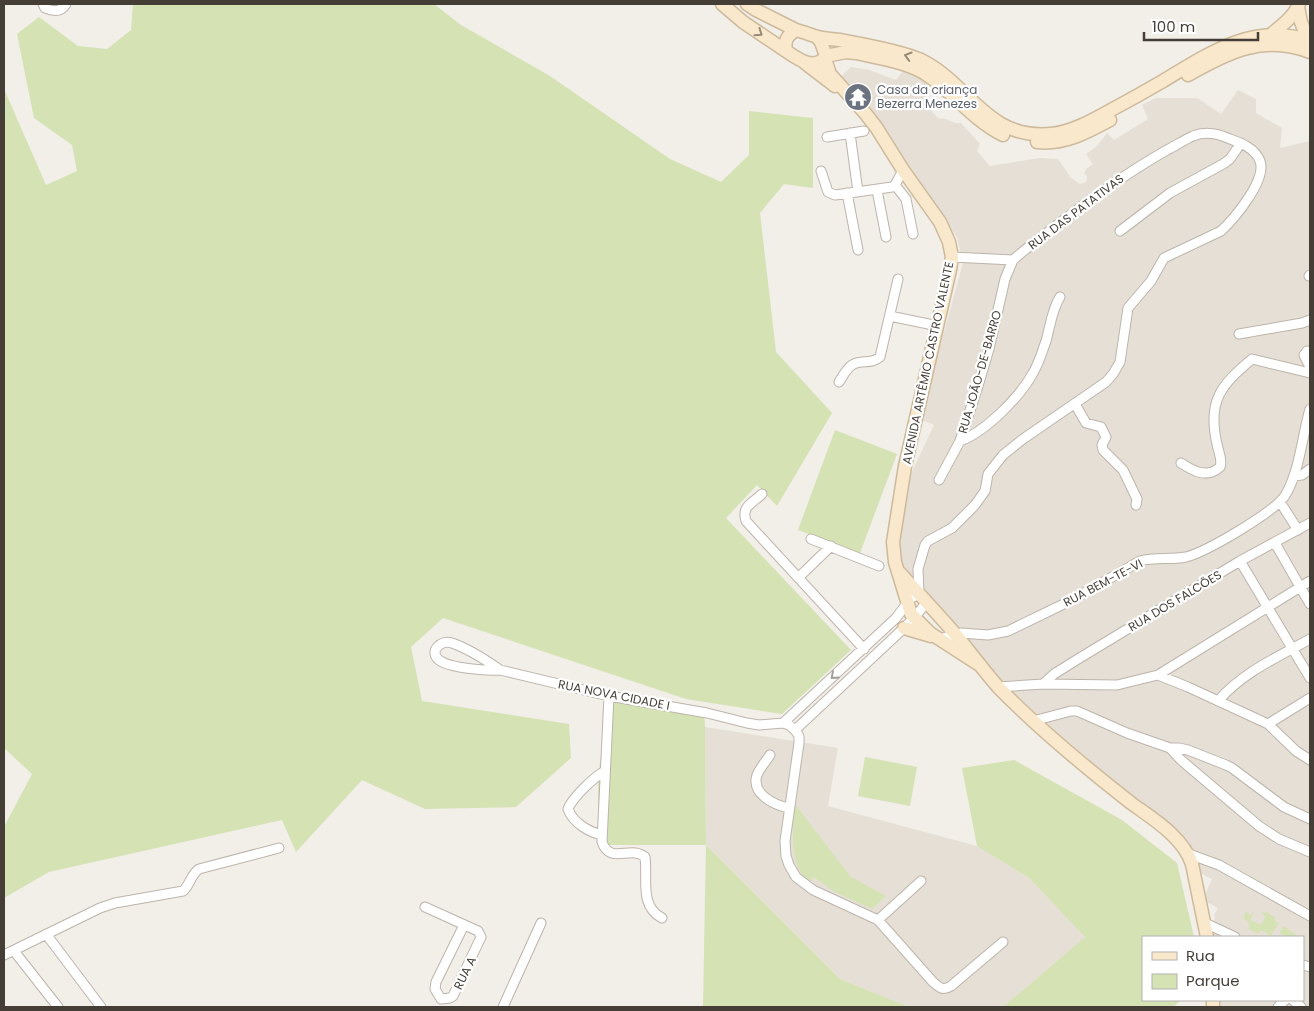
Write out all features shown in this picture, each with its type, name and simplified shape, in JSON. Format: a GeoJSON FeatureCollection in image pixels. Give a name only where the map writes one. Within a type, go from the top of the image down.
{"type":"FeatureCollection","features":[{"type":"Feature","properties":{"kind":"main road"},"geometry":{"type":"LineString","coordinates":[[722,4],[743,22],[804,63],[816,63],[846,52],[912,68],[926,74],[986,126],[1020,140],[1055,142],[1090,131],[1164,91],[1227,53],[1243,48],[1269,44],[1292,47],[1310,44]]}},
{"type":"Feature","properties":{"kind":"main road"},"geometry":{"type":"LineString","coordinates":[[747,4],[796,30],[817,37],[839,40],[921,60],[948,79],[989,118],[1001,125],[1030,133],[1051,134],[1071,129],[1096,118],[1149,90],[1217,48],[1249,38],[1269,36],[1293,37],[1310,44]]}},
{"type":"Feature","properties":{"kind":"main road"},"geometry":{"type":"LineString","coordinates":[[1269,36],[1287,21],[1299,6]]}},
{"type":"Feature","properties":{"kind":"main road"},"geometry":{"type":"LineString","coordinates":[[1299,6],[1301,22],[1310,44]]}},
{"type":"Feature","properties":{"kind":"main road"},"geometry":{"type":"LineString","coordinates":[[786,51],[786,38],[796,30]]}},
{"type":"Feature","properties":{"kind":"main road"},"geometry":{"type":"LineString","coordinates":[[817,37],[823,47],[826,58]]}},
{"type":"Feature","properties":{"kind":"main road","name":"AVENIDA ARTÊMIO CASTRO VALENTE"},"geometry":{"type":"LineString","coordinates":[[826,58],[830,74],[876,127],[903,170],[940,222],[950,242],[952,257],[950,270],[905,466],[893,552],[907,604],[914,618],[939,639],[981,666]]}},
{"type":"Feature","properties":{"kind":"main road","name":"AVENIDA ARTÊMIO CASTRO VALENTE"},"geometry":{"type":"LineString","coordinates":[[804,63],[848,94]]}},
{"type":"Feature","properties":{"kind":"main road","name":"AVENIDA ARTÊMIO CASTRO VALENTE"},"geometry":{"type":"LineString","coordinates":[[898,572],[955,634],[998,686],[1033,721],[1065,750],[1160,825],[1189,854],[1207,936]]}},
{"type":"Feature","properties":{"kind":"main road"},"geometry":{"type":"LineString","coordinates":[[900,623],[939,639]]}},
{"type":"Feature","properties":{"kind":"street"},"geometry":{"type":"LineString","coordinates":[[42,4],[45,8],[57,11],[66,4]]}},
{"type":"Feature","properties":{"kind":"street"},"geometry":{"type":"LineString","coordinates":[[827,137],[864,131]]}},
{"type":"Feature","properties":{"kind":"street"},"geometry":{"type":"LineString","coordinates":[[850,133],[858,192]]}},
{"type":"Feature","properties":{"kind":"street","name":"RUA DAS PATATIVAS"},"geometry":{"type":"LineString","coordinates":[[1013,260],[1105,188],[1153,158],[1194,136],[1201,133],[1218,135],[1241,143]]}},
{"type":"Feature","properties":{"kind":"street"},"geometry":{"type":"LineString","coordinates":[[1003,942],[951,986],[942,989],[933,982],[878,920],[813,890],[796,877],[786,856],[785,840],[799,749],[799,736],[789,725],[783,723],[860,652],[900,623],[914,618],[922,598],[918,569],[928,541],[952,528],[975,505],[985,491],[988,474],[1003,456],[1023,439],[1106,382],[1118,368],[1120,362],[1128,308],[1164,258],[1221,231],[1238,212],[1252,191],[1261,169],[1260,161],[1251,149],[1241,143],[1230,159],[1170,193],[1120,230]]}},
{"type":"Feature","properties":{"kind":"street"},"geometry":{"type":"LineString","coordinates":[[821,171],[828,192],[835,195],[892,187],[896,185],[903,170]]}},
{"type":"Feature","properties":{"kind":"street"},"geometry":{"type":"LineString","coordinates":[[896,185],[906,199],[912,234]]}},
{"type":"Feature","properties":{"kind":"street"},"geometry":{"type":"LineString","coordinates":[[877,190],[886,237]]}},
{"type":"Feature","properties":{"kind":"street"},"geometry":{"type":"LineString","coordinates":[[847,193],[858,250]]}},
{"type":"Feature","properties":{"kind":"street"},"geometry":{"type":"LineString","coordinates":[[952,257],[1013,260]]}},
{"type":"Feature","properties":{"kind":"street","name":"RUA JOÃO-DE-BARRO"},"geometry":{"type":"LineString","coordinates":[[939,480],[960,441],[989,349],[1005,279],[1013,260]]}},
{"type":"Feature","properties":{"kind":"street"},"geometry":{"type":"LineString","coordinates":[[839,382],[852,365],[870,362],[880,357],[898,279]]}},
{"type":"Feature","properties":{"kind":"street"},"geometry":{"type":"LineString","coordinates":[[960,441],[969,438],[1002,412],[1032,375],[1038,364],[1060,296]]}},
{"type":"Feature","properties":{"kind":"street"},"geometry":{"type":"LineString","coordinates":[[890,316],[938,326]]}},
{"type":"Feature","properties":{"kind":"street"},"geometry":{"type":"LineString","coordinates":[[1239,334],[1310,320]]}},
{"type":"Feature","properties":{"kind":"street"},"geometry":{"type":"LineString","coordinates":[[1307,351],[1304,356],[1310,367]]}},
{"type":"Feature","properties":{"kind":"street"},"geometry":{"type":"LineString","coordinates":[[1181,463],[1193,471],[1199,472],[1213,472],[1220,467],[1220,456],[1214,430],[1216,400],[1223,386],[1252,359],[1310,373]]}},
{"type":"Feature","properties":{"kind":"street"},"geometry":{"type":"LineString","coordinates":[[1075,404],[1086,422],[1101,427],[1106,437],[1102,445],[1107,455],[1122,470],[1138,499],[1136,505]]}},
{"type":"Feature","properties":{"kind":"street","name":"RUA BEM-TE-VI"},"geometry":{"type":"LineString","coordinates":[[939,639],[955,634],[995,634],[1021,626],[1072,600],[1140,561],[1188,556],[1217,543],[1280,502],[1286,494],[1294,476],[1310,409]]}},
{"type":"Feature","properties":{"kind":"street"},"geometry":{"type":"LineString","coordinates":[[1294,476],[1302,475],[1310,469]]}},
{"type":"Feature","properties":{"kind":"street"},"geometry":{"type":"LineString","coordinates":[[762,494],[746,508],[744,514],[746,521],[799,577],[860,652],[865,664]]}},
{"type":"Feature","properties":{"kind":"street"},"geometry":{"type":"LineString","coordinates":[[1280,502],[1298,530]]}},
{"type":"Feature","properties":{"kind":"street","name":"RUA DOS FALCÕES"},"geometry":{"type":"LineString","coordinates":[[1043,684],[1054,674],[1078,659],[1240,561],[1310,523]]}},
{"type":"Feature","properties":{"kind":"street"},"geometry":{"type":"LineString","coordinates":[[811,539],[879,566]]}},
{"type":"Feature","properties":{"kind":"street"},"geometry":{"type":"LineString","coordinates":[[1275,543],[1310,604]]}},
{"type":"Feature","properties":{"kind":"street"},"geometry":{"type":"LineString","coordinates":[[799,577],[831,546]]}},
{"type":"Feature","properties":{"kind":"street"},"geometry":{"type":"LineString","coordinates":[[1240,561],[1294,648],[1310,678]]}},
{"type":"Feature","properties":{"kind":"street"},"geometry":{"type":"LineString","coordinates":[[998,686],[1043,684],[1117,685],[1158,675],[1310,581]]}},
{"type":"Feature","properties":{"kind":"street"},"geometry":{"type":"LineString","coordinates":[[795,730],[865,664],[900,623],[907,604],[913,596],[922,598]]}},
{"type":"Feature","properties":{"kind":"street"},"geometry":{"type":"LineString","coordinates":[[1218,701],[1250,672],[1310,639]]}},
{"type":"Feature","properties":{"kind":"street","name":"RUA NOVA CIDADE I"},"geometry":{"type":"LineString","coordinates":[[500,670],[486,660],[448,642],[439,644],[436,650],[438,659],[445,663],[482,671],[500,670],[609,696],[707,713],[759,725],[783,723]]}},
{"type":"Feature","properties":{"kind":"street"},"geometry":{"type":"LineString","coordinates":[[1158,675],[1268,724],[1296,752],[1310,760]]}},
{"type":"Feature","properties":{"kind":"street"},"geometry":{"type":"LineString","coordinates":[[609,696],[602,836],[604,847],[610,853],[639,854],[645,857],[648,905],[655,914],[662,918]]}},
{"type":"Feature","properties":{"kind":"street"},"geometry":{"type":"LineString","coordinates":[[1268,724],[1310,698]]}},
{"type":"Feature","properties":{"kind":"street"},"geometry":{"type":"LineString","coordinates":[[1033,721],[1077,711],[1112,727],[1170,748],[1188,750],[1232,768],[1284,807],[1310,819]]}},
{"type":"Feature","properties":{"kind":"street"},"geometry":{"type":"LineString","coordinates":[[1170,748],[1181,760],[1259,826],[1278,839],[1310,852]]}},
{"type":"Feature","properties":{"kind":"street"},"geometry":{"type":"LineString","coordinates":[[770,754],[758,773],[758,789],[772,803],[789,808]]}},
{"type":"Feature","properties":{"kind":"street"},"geometry":{"type":"LineString","coordinates":[[602,836],[589,831],[568,809],[571,803],[593,780],[605,771]]}},
{"type":"Feature","properties":{"kind":"street"},"geometry":{"type":"LineString","coordinates":[[4,956],[100,908],[115,903],[183,891],[194,872],[199,869],[279,848]]}},
{"type":"Feature","properties":{"kind":"street"},"geometry":{"type":"LineString","coordinates":[[1189,854],[1219,865],[1310,916]]}},
{"type":"Feature","properties":{"kind":"street"},"geometry":{"type":"LineString","coordinates":[[878,920],[921,881]]}},
{"type":"Feature","properties":{"kind":"street","name":"RUA A"},"geometry":{"type":"LineString","coordinates":[[424,907],[478,931],[480,934],[480,941],[453,996],[439,1003],[435,989],[436,982],[464,925]]}},
{"type":"Feature","properties":{"kind":"street"},"geometry":{"type":"LineString","coordinates":[[503,1007],[541,923]]}},
{"type":"Feature","properties":{"kind":"street"},"geometry":{"type":"LineString","coordinates":[[1205,923],[1232,936]]}},
{"type":"Feature","properties":{"kind":"street"},"geometry":{"type":"LineString","coordinates":[[46,934],[101,1007]]}},
{"type":"Feature","properties":{"kind":"street"},"geometry":{"type":"LineString","coordinates":[[14,951],[58,1007]]}},
{"type":"Feature","properties":{"kind":"shaded area"},"geometry":{"type":"Polygon","coordinates":[[[851,67],[869,70],[896,80],[903,71],[918,75],[927,83],[926,105],[938,118],[961,123],[980,144],[977,151],[990,166],[1040,158],[1058,159],[1071,178],[1080,184],[1086,182],[1087,176],[1084,173],[1093,164],[1086,154],[1096,147],[1107,133],[1114,140],[1148,119],[1142,105],[1156,98],[1197,98],[1221,114],[1238,90],[1256,99],[1256,113],[1282,128],[1280,148],[1310,141],[1310,1007],[1216,1007],[1216,1001],[1304,1001],[1304,936],[1208,936],[1207,933],[1218,908],[1203,900],[1212,879],[1196,871],[1175,830],[1018,704],[898,564],[897,536],[909,485],[907,482],[934,425],[920,419],[963,263],[957,237],[839,78],[851,67]]]}},
{"type":"Feature","properties":{"kind":"shaded area"},"geometry":{"type":"Polygon","coordinates":[[[705,727],[838,748],[828,806],[977,846],[1029,878],[1085,937],[1003,1007],[909,1007],[840,979],[706,845],[705,727]]]}},
{"type":"Feature","properties":{"kind":"green space"},"geometry":{"type":"Polygon","coordinates":[[[133,4],[434,4],[461,25],[550,76],[670,159],[721,182],[749,155],[749,111],[813,118],[813,188],[784,184],[760,213],[776,352],[832,413],[777,506],[757,485],[726,518],[851,650],[782,714],[686,699],[443,618],[411,647],[422,701],[569,724],[571,758],[516,807],[425,809],[362,780],[296,852],[282,820],[49,872],[4,898],[4,827],[32,774],[4,748],[4,89],[46,185],[77,171],[72,145],[34,118],[17,34],[39,17],[78,46],[107,49],[131,30],[133,4]]]}},
{"type":"Feature","properties":{"kind":"green space"},"geometry":{"type":"Polygon","coordinates":[[[835,430],[897,454],[860,553],[798,530],[835,430]]]}},
{"type":"Feature","properties":{"kind":"green space"},"geometry":{"type":"Polygon","coordinates":[[[609,702],[704,714],[706,845],[598,845],[598,776],[609,702]]]}},
{"type":"Feature","properties":{"kind":"green space"},"geometry":{"type":"Polygon","coordinates":[[[865,757],[917,767],[910,806],[858,796],[865,757]]]}},
{"type":"Feature","properties":{"kind":"green space"},"geometry":{"type":"Polygon","coordinates":[[[1014,760],[1122,820],[1177,863],[1194,936],[1142,936],[1142,1001],[1180,1001],[1173,1007],[1003,1007],[1085,937],[1029,878],[977,846],[962,768],[1014,760]]]}},
{"type":"Feature","properties":{"kind":"green space"},"geometry":{"type":"Polygon","coordinates":[[[794,803],[851,877],[886,896],[872,909],[833,891],[814,877],[809,882],[802,874],[797,865],[793,845],[794,803]]]}},
{"type":"Feature","properties":{"kind":"green space"},"geometry":{"type":"Polygon","coordinates":[[[706,845],[840,979],[909,1007],[703,1007],[706,845]]]}},
{"type":"Feature","properties":{"kind":"green space"},"geometry":{"type":"Polygon","coordinates":[[[1255,910],[1250,920],[1261,925],[1266,916],[1261,913],[1267,912],[1279,923],[1271,936],[1261,930],[1258,934],[1249,929],[1250,923],[1244,919],[1245,911],[1250,915],[1255,910]]]}},
{"type":"Feature","properties":{"kind":"green space"},"geometry":{"type":"Polygon","coordinates":[[[1283,926],[1297,935],[1284,936],[1280,933],[1283,926]]]}},
{"type":"Feature","properties":{"kind":"place","name":"Casa da criança Bezerra Menezes"},"geometry":{"type":"Point","coordinates":[858,97]}}]}
